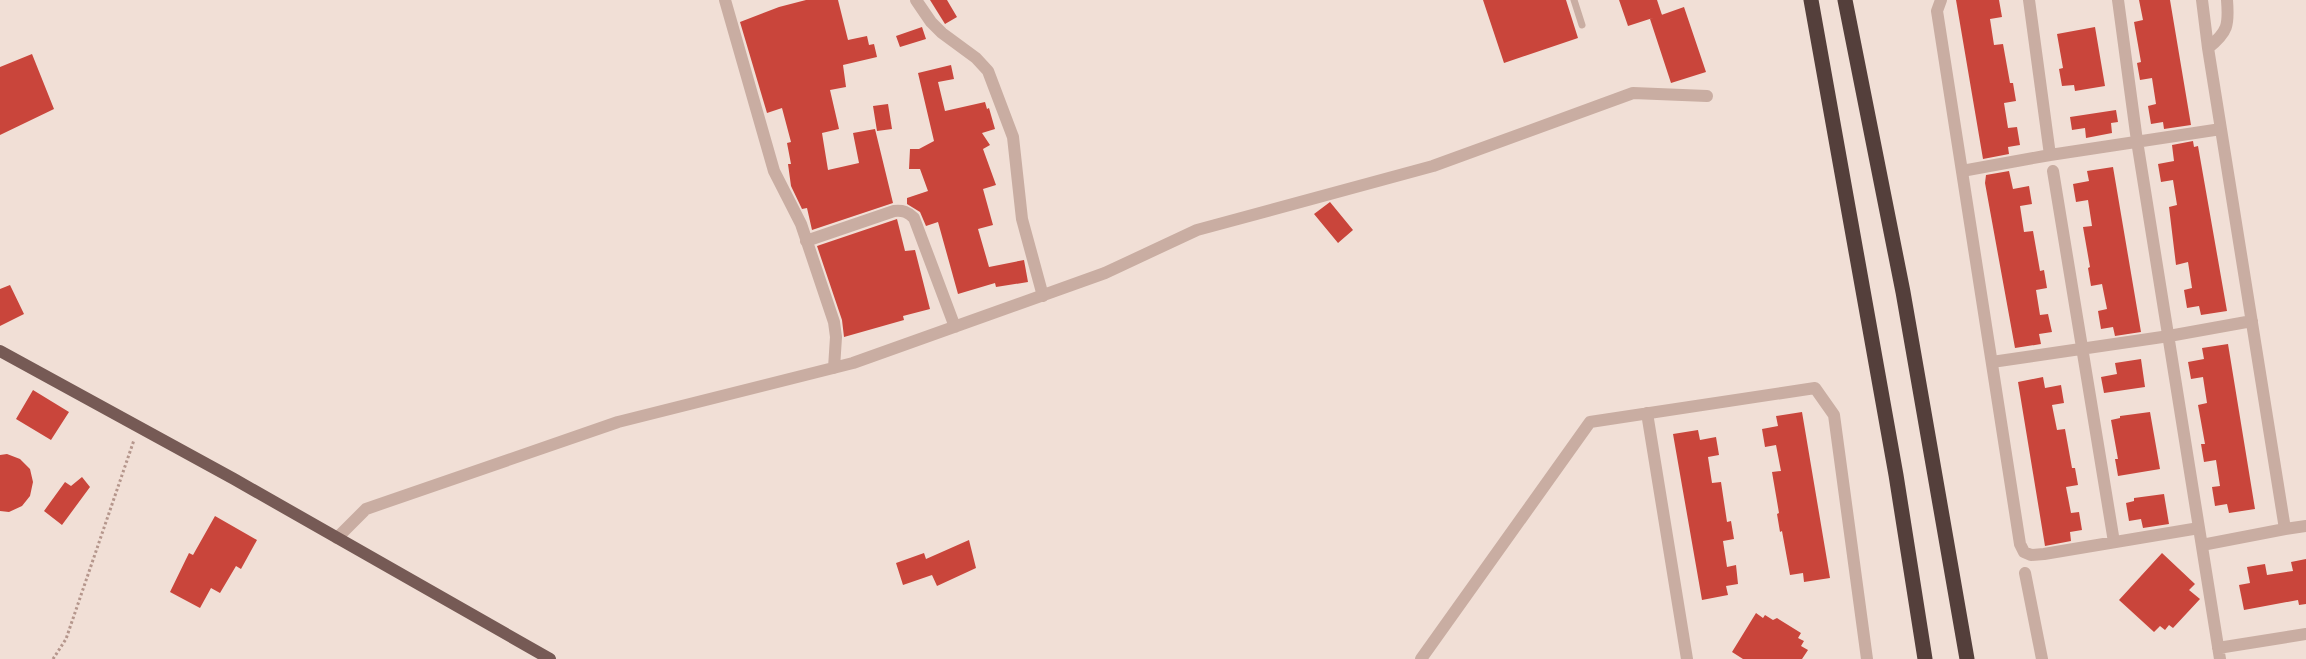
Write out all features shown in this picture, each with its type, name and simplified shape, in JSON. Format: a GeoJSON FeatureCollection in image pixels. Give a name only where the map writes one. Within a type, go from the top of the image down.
{"type":"FeatureCollection","features":[{"type":"Feature","properties":{"kind":"highway"},"geometry":{"type":"LineString","coordinates":[[1811,0],[1896,475],[1925,659]]}},
{"type":"Feature","properties":{"kind":"highway"},"geometry":{"type":"LineString","coordinates":[[1845,0],[1904,292],[1967,659]]}},
{"type":"Feature","properties":{"kind":"main road"},"geometry":{"type":"LineString","coordinates":[[0,351],[139,427],[550,659]]}},
{"type":"Feature","properties":{"kind":"street"},"geometry":{"type":"LineString","coordinates":[[725,0],[774,171],[797,216],[834,322],[836,337],[834,368]]}},
{"type":"Feature","properties":{"kind":"street"},"geometry":{"type":"LineString","coordinates":[[916,0],[931,22],[942,33],[976,58],[988,71],[1013,137],[1022,220],[1043,296]]}},
{"type":"Feature","properties":{"kind":"street"},"geometry":{"type":"LineString","coordinates":[[1941,0],[1937,12],[2020,544],[2024,552],[2031,555],[2199,528]]}},
{"type":"Feature","properties":{"kind":"street"},"geometry":{"type":"LineString","coordinates":[[2029,0],[2050,155]]}},
{"type":"Feature","properties":{"kind":"street"},"geometry":{"type":"LineString","coordinates":[[2118,0],[2137,141],[2219,653],[2306,634]]}},
{"type":"Feature","properties":{"kind":"street"},"geometry":{"type":"LineString","coordinates":[[2202,0],[2208,48],[2285,529]]}},
{"type":"Feature","properties":{"kind":"street"},"geometry":{"type":"LineString","coordinates":[[2208,48],[2221,37],[2229,23],[2227,0]]}},
{"type":"Feature","properties":{"kind":"street"},"geometry":{"type":"LineString","coordinates":[[337,538],[366,509],[609,425],[853,363],[1105,273],[1197,230],[1434,166],[1633,94],[1706,96]]}},
{"type":"Feature","properties":{"kind":"street"},"geometry":{"type":"LineString","coordinates":[[1962,171],[2050,155],[2221,129]]}},
{"type":"Feature","properties":{"kind":"street"},"geometry":{"type":"LineString","coordinates":[[2053,171],[2114,542]]}},
{"type":"Feature","properties":{"kind":"street"},"geometry":{"type":"LineString","coordinates":[[806,241],[894,211],[904,211],[910,214],[914,218],[955,327]]}},
{"type":"Feature","properties":{"kind":"street"},"geometry":{"type":"LineString","coordinates":[[1992,362],[2169,336],[2252,321]]}},
{"type":"Feature","properties":{"kind":"street"},"geometry":{"type":"LineString","coordinates":[[1421,659],[1590,422],[1815,388],[1834,415],[1867,659]]}},
{"type":"Feature","properties":{"kind":"street"},"geometry":{"type":"LineString","coordinates":[[1647,414],[1687,659]]}},
{"type":"Feature","properties":{"kind":"street"},"geometry":{"type":"LineString","coordinates":[[2202,545],[2306,526]]}},
{"type":"Feature","properties":{"kind":"street"},"geometry":{"type":"LineString","coordinates":[[2025,574],[2042,659]]}},
{"type":"Feature","properties":{"kind":"lane"},"geometry":{"type":"LineString","coordinates":[[1574,0],[1582,25]]}},
{"type":"Feature","properties":{"kind":"path"},"geometry":{"type":"LineString","coordinates":[[54,659],[66,639],[139,427]]}},
{"type":"Feature","properties":{"kind":"building"},"geometry":{"type":"Polygon","coordinates":[[[806,0],[838,0],[848,40],[867,36],[869,45],[874,44],[877,57],[843,65],[846,87],[830,90],[839,129],[822,133],[828,170],[859,163],[853,133],[875,129],[893,203],[812,230],[807,208],[802,209],[791,186],[788,164],[791,164],[787,143],[791,142],[782,108],[767,113],[740,22],[779,7],[806,0]]]}},
{"type":"Feature","properties":{"kind":"building"},"geometry":{"type":"Polygon","coordinates":[[[930,0],[947,0],[957,17],[945,24],[930,0]]]}},
{"type":"Feature","properties":{"kind":"building"},"geometry":{"type":"Polygon","coordinates":[[[1483,0],[1566,0],[1578,38],[1504,63],[1483,0]]]}},
{"type":"Feature","properties":{"kind":"building"},"geometry":{"type":"Polygon","coordinates":[[[1619,0],[1657,0],[1662,15],[1628,26],[1619,0]]]}},
{"type":"Feature","properties":{"kind":"building"},"geometry":{"type":"Polygon","coordinates":[[[1956,0],[1999,0],[2002,17],[1990,19],[1994,45],[2003,44],[2010,83],[2013,83],[2016,101],[2004,103],[2008,128],[2017,127],[2020,145],[2008,147],[2009,154],[1983,159],[1956,0]]]}},
{"type":"Feature","properties":{"kind":"building"},"geometry":{"type":"Polygon","coordinates":[[[2139,0],[2170,0],[2191,125],[2164,129],[2163,122],[2151,124],[2148,106],[2156,104],[2152,78],[2140,80],[2137,63],[2141,62],[2134,22],[2143,20],[2139,0]]]}},
{"type":"Feature","properties":{"kind":"building"},"geometry":{"type":"Polygon","coordinates":[[[1684,7],[1706,72],[1671,83],[1650,19],[1684,7]]]}},
{"type":"Feature","properties":{"kind":"building"},"geometry":{"type":"Polygon","coordinates":[[[922,27],[926,39],[900,47],[896,36],[922,27]]]}},
{"type":"Feature","properties":{"kind":"building"},"geometry":{"type":"Polygon","coordinates":[[[2095,27],[2105,86],[2075,91],[2074,85],[2062,86],[2059,69],[2063,68],[2057,34],[2095,27]]]}},
{"type":"Feature","properties":{"kind":"building"},"geometry":{"type":"Polygon","coordinates":[[[32,54],[54,109],[0,135],[0,67],[32,54]]]}},
{"type":"Feature","properties":{"kind":"building"},"geometry":{"type":"Polygon","coordinates":[[[951,65],[954,79],[938,82],[945,111],[985,102],[987,109],[989,108],[995,129],[982,133],[990,145],[983,149],[996,185],[983,189],[993,225],[978,229],[989,267],[1024,260],[1028,282],[996,287],[995,283],[958,294],[938,222],[926,226],[920,212],[907,204],[907,198],[928,191],[920,169],[909,169],[910,149],[919,149],[934,141],[918,73],[951,65]]]}},
{"type":"Feature","properties":{"kind":"building"},"geometry":{"type":"Polygon","coordinates":[[[888,104],[892,129],[877,131],[873,106],[888,104]]]}},
{"type":"Feature","properties":{"kind":"building"},"geometry":{"type":"Polygon","coordinates":[[[2116,110],[2118,122],[2111,123],[2112,133],[2086,138],[2085,128],[2072,130],[2070,117],[2116,110]]]}},
{"type":"Feature","properties":{"kind":"building"},"geometry":{"type":"Polygon","coordinates":[[[2193,141],[2194,147],[2198,146],[2227,311],[2201,315],[2199,306],[2187,308],[2184,290],[2192,288],[2188,262],[2176,265],[2169,207],[2177,205],[2173,180],[2161,182],[2158,164],[2174,161],[2172,145],[2193,141]]]}},
{"type":"Feature","properties":{"kind":"building"},"geometry":{"type":"Polygon","coordinates":[[[2113,167],[2141,332],[2115,336],[2113,327],[2101,329],[2098,311],[2107,309],[2102,284],[2091,286],[2088,268],[2090,267],[2083,227],[2092,226],[2088,200],[2076,202],[2073,184],[2089,181],[2087,171],[2113,167]]]}},
{"type":"Feature","properties":{"kind":"building"},"geometry":{"type":"Polygon","coordinates":[[[2009,171],[2013,189],[2029,186],[2032,204],[2020,206],[2024,232],[2033,231],[2040,271],[2044,270],[2047,288],[2036,290],[2040,315],[2048,314],[2052,332],[2039,334],[2041,344],[2015,348],[1985,183],[1986,175],[2009,171]]]}},
{"type":"Feature","properties":{"kind":"building"},"geometry":{"type":"Polygon","coordinates":[[[1330,202],[1353,230],[1338,243],[1314,214],[1330,202]]]}},
{"type":"Feature","properties":{"kind":"building"},"geometry":{"type":"Polygon","coordinates":[[[897,219],[905,251],[915,250],[930,309],[903,316],[904,320],[844,337],[842,320],[817,246],[897,219]]]}},
{"type":"Feature","properties":{"kind":"building"},"geometry":{"type":"Polygon","coordinates":[[[10,285],[24,314],[0,326],[0,289],[10,285]]]}},
{"type":"Feature","properties":{"kind":"building"},"geometry":{"type":"Polygon","coordinates":[[[2228,344],[2255,509],[2229,513],[2227,504],[2215,506],[2212,487],[2220,486],[2216,460],[2204,462],[2201,444],[2205,444],[2198,405],[2207,403],[2203,377],[2191,379],[2188,362],[2204,359],[2202,348],[2228,344]]]}},
{"type":"Feature","properties":{"kind":"building"},"geometry":{"type":"Polygon","coordinates":[[[2141,359],[2145,387],[2104,393],[2101,377],[2117,374],[2115,363],[2141,359]]]}},
{"type":"Feature","properties":{"kind":"building"},"geometry":{"type":"Polygon","coordinates":[[[2043,377],[2045,388],[2061,385],[2064,403],[2052,405],[2057,430],[2065,429],[2072,468],[2075,468],[2078,485],[2066,487],[2071,513],[2079,512],[2082,530],[2070,532],[2071,541],[2045,546],[2018,382],[2043,377]]]}},
{"type":"Feature","properties":{"kind":"building"},"geometry":{"type":"Polygon","coordinates":[[[33,390],[69,412],[51,440],[16,419],[33,390]]]}},
{"type":"Feature","properties":{"kind":"building"},"geometry":{"type":"Polygon","coordinates":[[[1802,412],[1830,578],[1804,582],[1803,573],[1790,575],[1782,531],[1780,532],[1777,514],[1779,513],[1772,472],[1781,471],[1776,445],[1765,447],[1762,429],[1778,426],[1776,416],[1802,412]]]}},
{"type":"Feature","properties":{"kind":"building"},"geometry":{"type":"Polygon","coordinates":[[[2150,412],[2160,469],[2118,476],[2115,459],[2118,459],[2111,420],[2120,418],[2120,416],[2150,412]]]}},
{"type":"Feature","properties":{"kind":"building"},"geometry":{"type":"Polygon","coordinates":[[[1698,430],[1700,440],[1716,437],[1719,455],[1708,457],[1712,483],[1721,482],[1727,522],[1731,521],[1734,539],[1723,541],[1727,567],[1736,565],[1738,584],[1726,586],[1728,595],[1702,600],[1673,434],[1698,430]]]}},
{"type":"Feature","properties":{"kind":"building"},"geometry":{"type":"Polygon","coordinates":[[[7,454],[20,459],[30,469],[33,482],[30,496],[22,506],[9,512],[0,511],[0,455],[7,454]]]}},
{"type":"Feature","properties":{"kind":"building"},"geometry":{"type":"Polygon","coordinates":[[[82,477],[90,487],[62,525],[44,511],[65,482],[71,486],[82,477]]]}},
{"type":"Feature","properties":{"kind":"building"},"geometry":{"type":"Polygon","coordinates":[[[2164,494],[2169,524],[2143,528],[2141,519],[2129,521],[2126,503],[2134,501],[2134,498],[2164,494]]]}},
{"type":"Feature","properties":{"kind":"building"},"geometry":{"type":"Polygon","coordinates":[[[215,516],[257,540],[241,569],[236,566],[220,593],[211,588],[200,608],[170,592],[189,553],[193,555],[215,516]]]}},
{"type":"Feature","properties":{"kind":"building"},"geometry":{"type":"Polygon","coordinates":[[[969,540],[976,568],[937,586],[932,575],[903,585],[896,563],[924,553],[926,559],[969,540]]]}},
{"type":"Feature","properties":{"kind":"building"},"geometry":{"type":"Polygon","coordinates":[[[2162,553],[2195,584],[2189,590],[2200,599],[2173,628],[2169,625],[2165,630],[2160,626],[2154,632],[2119,600],[2162,553]]]}},
{"type":"Feature","properties":{"kind":"building"},"geometry":{"type":"Polygon","coordinates":[[[2306,559],[2306,604],[2299,605],[2298,600],[2244,610],[2239,585],[2250,583],[2247,567],[2265,564],[2267,575],[2293,571],[2291,562],[2306,559]]]}},
{"type":"Feature","properties":{"kind":"building"},"geometry":{"type":"Polygon","coordinates":[[[1756,613],[1763,618],[1765,615],[1773,620],[1777,618],[1801,633],[1798,638],[1804,641],[1801,646],[1808,650],[1802,659],[1743,659],[1732,652],[1756,613]]]}}]}
